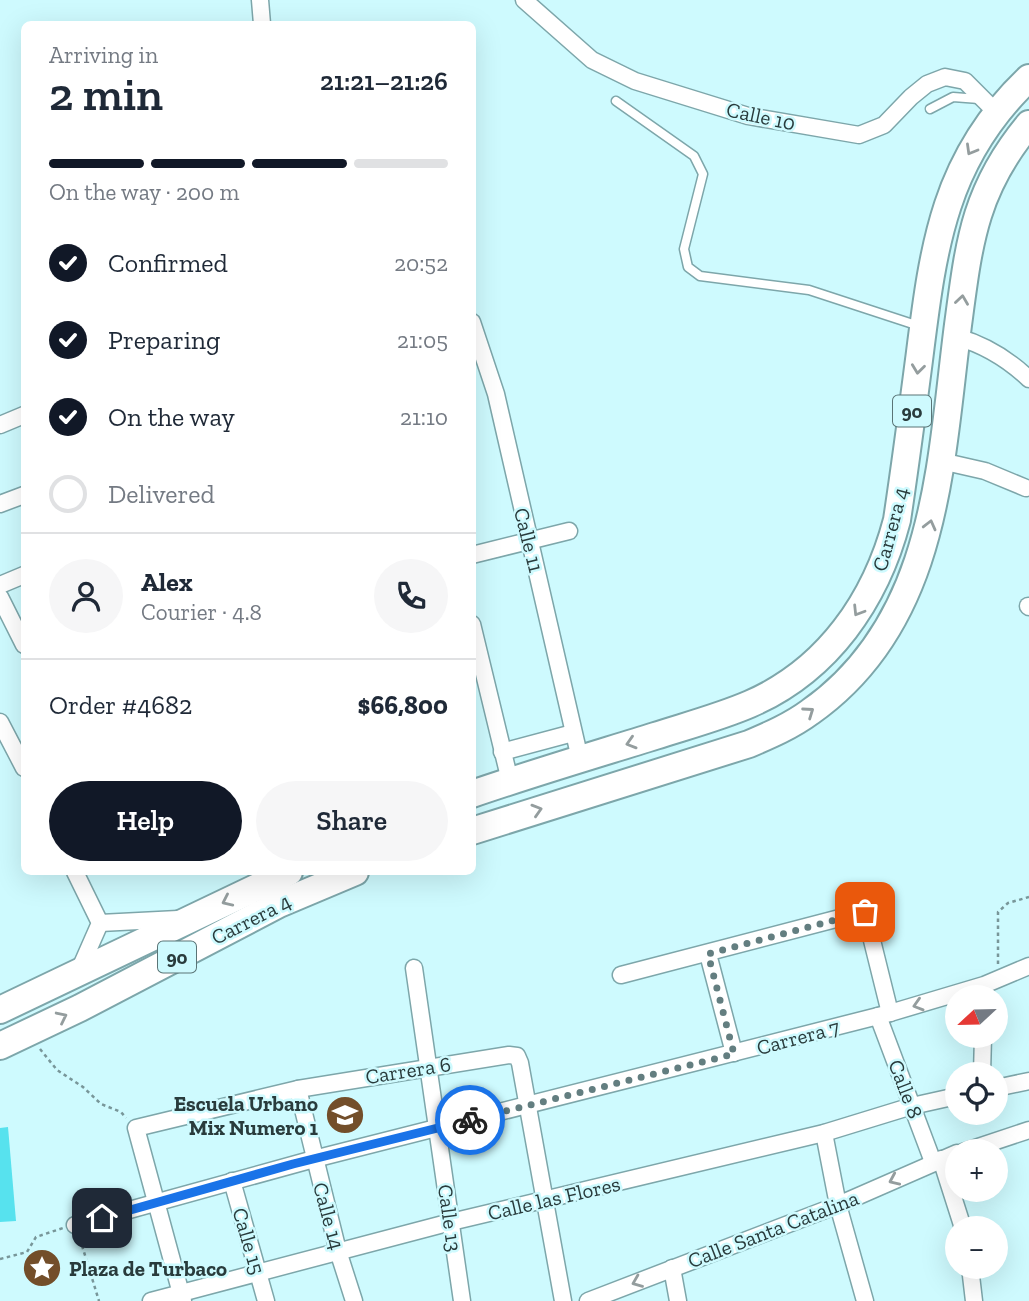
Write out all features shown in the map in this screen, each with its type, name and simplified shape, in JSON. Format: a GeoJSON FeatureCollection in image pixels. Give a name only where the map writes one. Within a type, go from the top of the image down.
{"type":"FeatureCollection","features":[{"type":"Feature","properties":{"kind":"highway","name":"Carrera 4"},"geometry":{"type":"LineString","coordinates":[[476,793],[751,703],[779,689],[821,656],[841,636],[876,582],[897,520],[923,327],[943,214],[989,106],[1029,78]]}},
{"type":"Feature","properties":{"kind":"highway","name":"Carrera 4"},"geometry":{"type":"LineString","coordinates":[[476,830],[749,744],[785,728],[832,695],[854,673],[889,624],[916,570],[933,512],[967,260],[978,212],[1007,153],[1029,124]]}},
{"type":"Feature","properties":{"kind":"highway"},"geometry":{"type":"LineString","coordinates":[[674,729],[685,764]]}},
{"type":"Feature","properties":{"kind":"highway","name":"Carrera 4"},"geometry":{"type":"LineString","coordinates":[[0,1010],[283,875]]}},
{"type":"Feature","properties":{"kind":"highway","name":"Carrera 4"},"geometry":{"type":"LineString","coordinates":[[0,1046],[269,909],[348,875]]}},
{"type":"Feature","properties":{"kind":"street"},"geometry":{"type":"LineString","coordinates":[[260,0],[262,21]]}},
{"type":"Feature","properties":{"kind":"street","name":"Calle 10"},"geometry":{"type":"LineString","coordinates":[[524,0],[592,60],[635,82],[748,116],[859,135],[884,125],[927,84],[945,77],[965,81],[989,106]]}},
{"type":"Feature","properties":{"kind":"street","name":"Calle 11"},"geometry":{"type":"LineString","coordinates":[[476,334],[496,394],[506,448],[580,759]]}},
{"type":"Feature","properties":{"kind":"street"},"geometry":{"type":"LineString","coordinates":[[957,337],[975,342],[1010,361],[1029,379]]}},
{"type":"Feature","properties":{"kind":"street"},"geometry":{"type":"LineString","coordinates":[[0,425],[21,416]]}},
{"type":"Feature","properties":{"kind":"street"},"geometry":{"type":"LineString","coordinates":[[941,461],[985,471],[1026,488]]}},
{"type":"Feature","properties":{"kind":"street"},"geometry":{"type":"LineString","coordinates":[[0,504],[21,496]]}},
{"type":"Feature","properties":{"kind":"street"},"geometry":{"type":"LineString","coordinates":[[476,554],[569,531]]}},
{"type":"Feature","properties":{"kind":"street"},"geometry":{"type":"LineString","coordinates":[[0,585],[21,576]]}},
{"type":"Feature","properties":{"kind":"street"},"geometry":{"type":"LineString","coordinates":[[0,597],[21,639]]}},
{"type":"Feature","properties":{"kind":"street"},"geometry":{"type":"LineString","coordinates":[[476,641],[510,781]]}},
{"type":"Feature","properties":{"kind":"street"},"geometry":{"type":"LineString","coordinates":[[0,722],[21,762]]}},
{"type":"Feature","properties":{"kind":"street"},"geometry":{"type":"LineString","coordinates":[[502,752],[573,733]]}},
{"type":"Feature","properties":{"kind":"street"},"geometry":{"type":"LineString","coordinates":[[76,875],[100,923],[78,973]]}},
{"type":"Feature","properties":{"kind":"street","name":"Calle 8"},"geometry":{"type":"LineString","coordinates":[[708,954],[872,910],[884,1015],[912,1106],[958,1216]]}},
{"type":"Feature","properties":{"kind":"street"},"geometry":{"type":"LineString","coordinates":[[100,923],[192,918]]}},
{"type":"Feature","properties":{"kind":"street"},"geometry":{"type":"LineString","coordinates":[[621,975],[708,954],[734,1054]]}},
{"type":"Feature","properties":{"kind":"street","name":"Carrera 7"},"geometry":{"type":"LineString","coordinates":[[993,985],[1029,966]]}},
{"type":"Feature","properties":{"kind":"street","name":"Calle 13"},"geometry":{"type":"LineString","coordinates":[[414,968],[451,1222],[457,1299]]}},
{"type":"Feature","properties":{"kind":"street","name":"Carrera 7"},"geometry":{"type":"LineString","coordinates":[[75,1225],[314,1159],[945,999]]}},
{"type":"Feature","properties":{"kind":"street","name":"Carrera 6"},"geometry":{"type":"LineString","coordinates":[[136,1128],[298,1089],[509,1055],[517,1056],[520,1063],[527,1105]]}},
{"type":"Feature","properties":{"kind":"street"},"geometry":{"type":"LineString","coordinates":[[1008,1085],[1029,1081]]}},
{"type":"Feature","properties":{"kind":"street","name":"Calle 14"},"geometry":{"type":"LineString","coordinates":[[298,1089],[338,1251],[354,1301]]}},
{"type":"Feature","properties":{"kind":"street","name":"Calle las Flores"},"geometry":{"type":"LineString","coordinates":[[151,1301],[182,1297],[338,1251],[824,1133],[945,1099]]}},
{"type":"Feature","properties":{"kind":"street"},"geometry":{"type":"LineString","coordinates":[[527,1105],[563,1301]]}},
{"type":"Feature","properties":{"kind":"street"},"geometry":{"type":"LineString","coordinates":[[136,1128],[182,1297]]}},
{"type":"Feature","properties":{"kind":"street"},"geometry":{"type":"LineString","coordinates":[[1002,1139],[1029,1130]]}},
{"type":"Feature","properties":{"kind":"street"},"geometry":{"type":"LineString","coordinates":[[824,1133],[838,1205],[865,1301]]}},
{"type":"Feature","properties":{"kind":"street","name":"Calle Santa Catalina"},"geometry":{"type":"LineString","coordinates":[[589,1301],[838,1205],[945,1158]]}},
{"type":"Feature","properties":{"kind":"street","name":"Calle 15"},"geometry":{"type":"LineString","coordinates":[[232,1181],[266,1301]]}},
{"type":"Feature","properties":{"kind":"street"},"geometry":{"type":"LineString","coordinates":[[672,1268],[678,1301]]}},
{"type":"Feature","properties":{"kind":"street"},"geometry":{"type":"LineString","coordinates":[[971,1279],[974,1301]]}},
{"type":"Feature","properties":{"kind":"lane"},"geometry":{"type":"LineString","coordinates":[[930,109],[953,97],[989,106]]}},
{"type":"Feature","properties":{"kind":"lane"},"geometry":{"type":"LineString","coordinates":[[616,101],[694,156],[703,174],[684,249],[688,267],[700,276],[809,290],[923,327]]}},
{"type":"Feature","properties":{"kind":"path"},"geometry":{"type":"LineString","coordinates":[[989,985],[998,912],[1008,903],[1029,897]]}},
{"type":"Feature","properties":{"kind":"path"},"geometry":{"type":"LineString","coordinates":[[28,1033],[57,1070],[83,1087],[101,1104],[121,1112],[136,1128]]}},
{"type":"Feature","properties":{"kind":"path"},"geometry":{"type":"LineString","coordinates":[[0,1259],[27,1252],[36,1237],[75,1225],[99,1301]]}},
{"type":"Feature","properties":{"kind":"building"},"geometry":{"type":"Polygon","coordinates":[[[8,1127],[16,1221],[0,1222],[0,1128],[8,1127]]]}},
{"type":"Feature","properties":{"kind":"way so far"},"geometry":{"type":"LineString","coordinates":[[470,1120],[734,1054],[708,954],[865,912]]}},
{"type":"Feature","properties":{"kind":"place","name":"Escuela Urbano Mix Numero 1"},"geometry":{"type":"Point","coordinates":[345,1115]}},
{"type":"Feature","properties":{"kind":"place","name":"Plaza de Turbaco"},"geometry":{"type":"Point","coordinates":[42,1268]}},
{"type":"Feature","properties":{"kind":"route"},"geometry":{"type":"LineString","coordinates":[[102,1218],[293,1164],[470,1120]]}}]}
